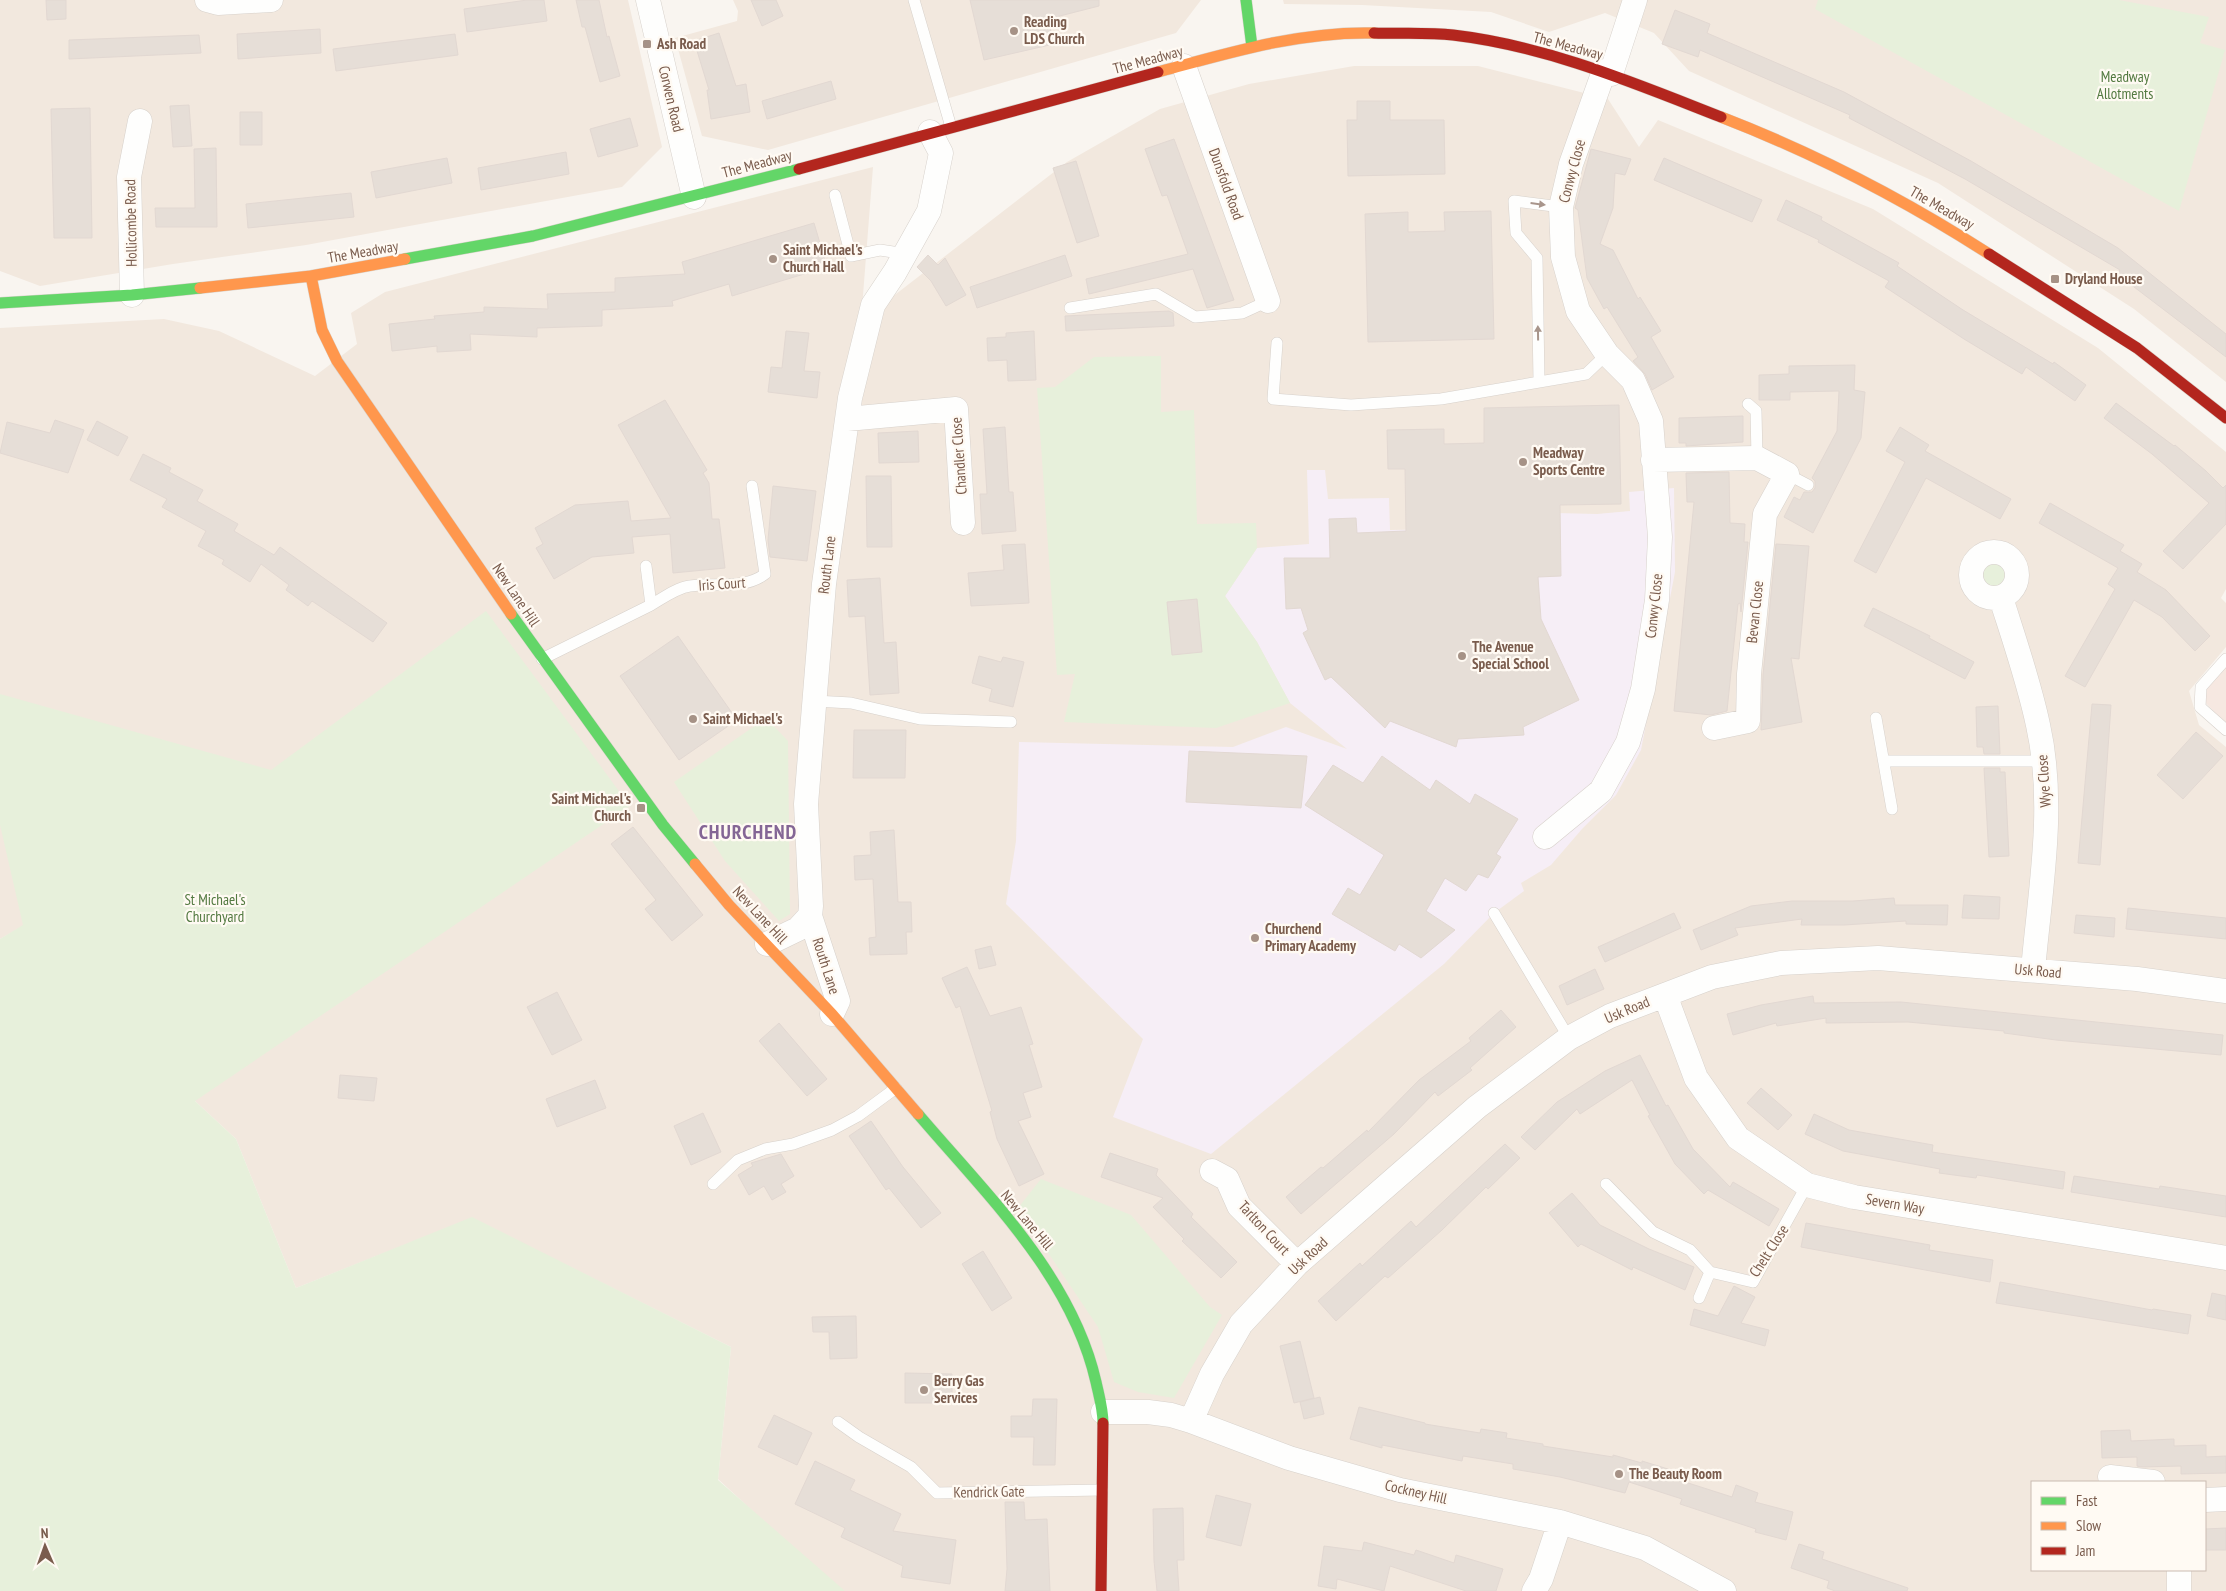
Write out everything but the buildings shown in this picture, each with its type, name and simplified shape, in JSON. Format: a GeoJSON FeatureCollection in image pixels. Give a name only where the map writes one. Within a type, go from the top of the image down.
{"type":"FeatureCollection","features":[{"type":"Feature","properties":{"kind":"street"},"geometry":{"type":"LineString","coordinates":[[207,0],[218,2],[271,0]]}},
{"type":"Feature","properties":{"kind":"street","name":"Corwen Road"},"geometry":{"type":"LineString","coordinates":[[648,0],[694,197]]}},
{"type":"Feature","properties":{"kind":"street"},"geometry":{"type":"LineString","coordinates":[[1246,0],[1252,47]]}},
{"type":"Feature","properties":{"kind":"street","name":"Conwy Close"},"geometry":{"type":"LineString","coordinates":[[1545,837],[1601,791],[1628,742],[1643,689],[1657,600],[1660,537],[1651,420],[1633,380],[1607,354],[1578,311],[1563,257],[1561,207],[1571,164],[1635,0]]}},
{"type":"Feature","properties":{"kind":"street","name":"The Meadway"},"geometry":{"type":"LineString","coordinates":[[0,303],[132,295],[311,276],[514,240],[694,197],[1252,47],[1342,32],[1453,35],[1553,55],[1608,73],[1765,134],[1931,217],[2137,348],[2226,418]]}},
{"type":"Feature","properties":{"kind":"street","name":"Dunsfold Road"},"geometry":{"type":"LineString","coordinates":[[1184,66],[1268,301]]}},
{"type":"Feature","properties":{"kind":"street","name":"Hollicombe Road"},"geometry":{"type":"LineString","coordinates":[[132,295],[129,177],[140,122]]}},
{"type":"Feature","properties":{"kind":"street","name":"Routh Lane"},"geometry":{"type":"LineString","coordinates":[[832,1014],[838,1001],[810,916],[806,804],[824,584],[850,398],[873,305],[906,254],[929,211],[942,153],[941,130]]}},
{"type":"Feature","properties":{"kind":"street","name":"New Lane Hill"},"geometry":{"type":"LineString","coordinates":[[311,276],[322,330],[337,361],[542,659],[663,825],[729,905],[832,1014],[1041,1260],[1072,1314],[1091,1359],[1103,1412],[1101,1591]]}},
{"type":"Feature","properties":{"kind":"street","name":"Chandler Close"},"geometry":{"type":"LineString","coordinates":[[847,419],[956,408],[963,524]]}},
{"type":"Feature","properties":{"kind":"street"},"geometry":{"type":"LineString","coordinates":[[1654,460],[1757,458],[1786,474]]}},
{"type":"Feature","properties":{"kind":"street","name":"Bevan Close"},"geometry":{"type":"LineString","coordinates":[[1714,728],[1748,721],[1749,674],[1766,514],[1786,474]]}},
{"type":"Feature","properties":{"kind":"street","name":"Wye Close"},"geometry":{"type":"LineString","coordinates":[[2001,598],[2039,726],[2043,761],[2046,821],[2033,970]]}},
{"type":"Feature","properties":{"kind":"street"},"geometry":{"type":"LineString","coordinates":[[767,944],[798,929],[810,916]]}},
{"type":"Feature","properties":{"kind":"street","name":"Usk Road"},"geometry":{"type":"LineString","coordinates":[[1191,1421],[1212,1374],[1241,1324],[1298,1264],[1477,1107],[1568,1038],[1610,1016],[1712,977],[1781,963],[1878,958],[2137,979],[2226,991]]}},
{"type":"Feature","properties":{"kind":"street","name":"Severn Way"},"geometry":{"type":"LineString","coordinates":[[1665,994],[1696,1078],[1738,1138],[1807,1185],[1854,1197],[2226,1258]]}},
{"type":"Feature","properties":{"kind":"street","name":"Tarlton Court"},"geometry":{"type":"LineString","coordinates":[[1212,1171],[1227,1179],[1239,1206],[1298,1264]]}},
{"type":"Feature","properties":{"kind":"street","name":"Cockney Hill"},"geometry":{"type":"LineString","coordinates":[[1103,1412],[1148,1412],[1191,1421],[1289,1458],[1400,1490],[1560,1522],[1645,1548],[1724,1591]]}},
{"type":"Feature","properties":{"kind":"street"},"geometry":{"type":"LineString","coordinates":[[2110,1477],[2144,1481]]}},
{"type":"Feature","properties":{"kind":"street"},"geometry":{"type":"LineString","coordinates":[[2206,1500],[2226,1499]]}},
{"type":"Feature","properties":{"kind":"street"},"geometry":{"type":"LineString","coordinates":[[1534,1591],[1542,1579],[1560,1522]]}},
{"type":"Feature","properties":{"kind":"street"},"geometry":{"type":"LineString","coordinates":[[2179,1571],[2179,1591]]}},
{"type":"Feature","properties":{"kind":"lane"},"geometry":{"type":"LineString","coordinates":[[914,0],[941,130]]}},
{"type":"Feature","properties":{"kind":"lane"},"geometry":{"type":"LineString","coordinates":[[835,195],[851,256],[880,250],[906,254]]}},
{"type":"Feature","properties":{"kind":"lane"},"geometry":{"type":"LineString","coordinates":[[1539,382],[1537,258],[1516,233],[1514,201],[1561,207]]}},
{"type":"Feature","properties":{"kind":"lane"},"geometry":{"type":"LineString","coordinates":[[1070,308],[1156,294],[1195,317],[1242,313],[1268,301]]}},
{"type":"Feature","properties":{"kind":"lane"},"geometry":{"type":"LineString","coordinates":[[1277,343],[1273,399],[1351,405],[1440,399],[1586,374],[1607,354]]}},
{"type":"Feature","properties":{"kind":"lane"},"geometry":{"type":"LineString","coordinates":[[1748,404],[1756,411],[1757,458]]}},
{"type":"Feature","properties":{"kind":"lane"},"geometry":{"type":"LineString","coordinates":[[1786,474],[1808,484]]}},
{"type":"Feature","properties":{"kind":"lane","name":"Iris Court"},"geometry":{"type":"LineString","coordinates":[[542,659],[651,605],[675,591],[689,586],[756,582],[766,574],[752,486]]}},
{"type":"Feature","properties":{"kind":"lane"},"geometry":{"type":"LineString","coordinates":[[646,566],[651,605]]}},
{"type":"Feature","properties":{"kind":"lane"},"geometry":{"type":"LineString","coordinates":[[2226,659],[2200,687],[2200,707],[2226,730]]}},
{"type":"Feature","properties":{"kind":"lane"},"geometry":{"type":"LineString","coordinates":[[815,701],[851,703],[920,719],[1011,722]]}},
{"type":"Feature","properties":{"kind":"lane"},"geometry":{"type":"LineString","coordinates":[[1876,718],[1892,809]]}},
{"type":"Feature","properties":{"kind":"lane"},"geometry":{"type":"LineString","coordinates":[[1884,761],[2043,761]]}},
{"type":"Feature","properties":{"kind":"lane"},"geometry":{"type":"LineString","coordinates":[[1494,913],[1568,1038]]}},
{"type":"Feature","properties":{"kind":"lane"},"geometry":{"type":"LineString","coordinates":[[713,1184],[738,1160],[765,1149],[793,1144],[832,1130],[858,1116],[896,1088]]}},
{"type":"Feature","properties":{"kind":"lane"},"geometry":{"type":"LineString","coordinates":[[1606,1184],[1653,1232],[1690,1250],[1710,1272],[1699,1298]]}},
{"type":"Feature","properties":{"kind":"lane","name":"Chelt Close"},"geometry":{"type":"LineString","coordinates":[[1710,1272],[1753,1282],[1782,1233],[1807,1185]]}},
{"type":"Feature","properties":{"kind":"lane","name":"Kendrick Gate"},"geometry":{"type":"LineString","coordinates":[[838,1422],[858,1437],[911,1467],[937,1493],[1103,1490]]}},
{"type":"Feature","properties":{"kind":"shaded area"},"geometry":{"type":"Polygon","coordinates":[[[0,0],[628,0],[662,147],[622,187],[306,245],[40,286],[0,271],[0,0]]]}},
{"type":"Feature","properties":{"kind":"shaded area"},"geometry":{"type":"Polygon","coordinates":[[[733,0],[1201,0],[1176,33],[768,150],[702,136],[675,38],[737,21],[738,11],[733,0]]]}},
{"type":"Feature","properties":{"kind":"shaded area"},"geometry":{"type":"Polygon","coordinates":[[[1283,0],[2226,0],[2226,382],[2134,309],[1938,183],[1689,71],[1654,33],[1605,13],[1549,32],[1491,12],[1362,5],[1284,4],[1283,0]]]}},
{"type":"Feature","properties":{"kind":"shaded area"},"geometry":{"type":"Polygon","coordinates":[[[1354,66],[1478,66],[1608,99],[1639,147],[1658,120],[1873,209],[2098,348],[2226,452],[2226,589],[2221,598],[2226,603],[2226,647],[2189,691],[2199,725],[2226,747],[2226,1591],[839,1591],[718,1479],[731,1347],[472,1218],[296,1288],[236,1139],[195,1101],[23,926],[0,939],[0,328],[164,319],[219,331],[315,376],[357,344],[351,313],[385,292],[873,167],[861,321],[1067,162],[1160,109],[1249,84],[1354,66]]]}},
{"type":"Feature","properties":{"kind":"shaded area"},"geometry":{"type":"Polygon","coordinates":[[[1307,470],[1325,470],[1328,499],[1389,498],[1390,530],[1505,528],[1514,512],[1597,514],[1630,511],[1629,492],[1674,488],[1675,572],[1641,750],[1616,795],[1582,829],[1551,865],[1521,883],[1524,891],[1494,913],[1444,964],[1211,1154],[1113,1117],[1143,1039],[1006,904],[1016,841],[1019,742],[1233,747],[1286,727],[1347,749],[1290,703],[1257,642],[1225,596],[1257,548],[1309,544],[1307,470]]]}},
{"type":"Feature","properties":{"kind":"shaded area"},"geometry":{"type":"Polygon","coordinates":[[[2226,658],[2226,724],[2201,698],[2226,658]]]}},
{"type":"Feature","properties":{"kind":"green space","name":"Meadway Allotments"},"geometry":{"type":"Polygon","coordinates":[[[1818,0],[2119,0],[2209,17],[2200,43],[2225,50],[2179,211],[1815,9],[1818,0]]]}},
{"type":"Feature","properties":{"kind":"green space"},"geometry":{"type":"Polygon","coordinates":[[[1161,356],[1161,412],[1194,410],[1197,524],[1256,523],[1257,548],[1225,596],[1257,642],[1290,703],[1216,728],[1064,722],[1075,674],[1057,675],[1037,388],[1055,387],[1094,357],[1161,356]]]}},
{"type":"Feature","properties":{"kind":"green space"},"geometry":{"type":"Polygon","coordinates":[[[1995,563],[2004,567],[2008,576],[2004,585],[1995,589],[1986,585],[1982,576],[1986,567],[1995,563]]]}},
{"type":"Feature","properties":{"kind":"green space","name":"St Michael's Churchyard"},"geometry":{"type":"Polygon","coordinates":[[[486,611],[630,806],[195,1101],[236,1139],[296,1288],[472,1217],[731,1347],[718,1480],[845,1591],[0,1591],[0,939],[23,925],[0,825],[0,694],[271,770],[486,611]]]}},
{"type":"Feature","properties":{"kind":"green space"},"geometry":{"type":"Polygon","coordinates":[[[766,718],[788,741],[790,914],[779,921],[725,861],[674,782],[766,718]]]}},
{"type":"Feature","properties":{"kind":"green space"},"geometry":{"type":"Polygon","coordinates":[[[1041,1179],[1131,1215],[1210,1307],[1222,1315],[1174,1398],[1138,1392],[1114,1382],[1098,1327],[1018,1208],[1041,1179]]]}},
{"type":"Feature","properties":{"kind":"traffic: fast"},"geometry":{"type":"LineString","coordinates":[[1246,0],[1252,47]]}},
{"type":"Feature","properties":{"kind":"traffic: fast"},"geometry":{"type":"LineString","coordinates":[[405,259],[533,236],[799,169]]}},
{"type":"Feature","properties":{"kind":"traffic: fast"},"geometry":{"type":"LineString","coordinates":[[0,303],[132,295],[200,288]]}},
{"type":"Feature","properties":{"kind":"traffic: fast"},"geometry":{"type":"LineString","coordinates":[[511,614],[663,825],[695,864]]}},
{"type":"Feature","properties":{"kind":"traffic: fast"},"geometry":{"type":"LineString","coordinates":[[918,1114],[1024,1238],[1068,1307],[1084,1343],[1096,1382],[1102,1408],[1103,1423]]}},
{"type":"Feature","properties":{"kind":"traffic: slow"},"geometry":{"type":"LineString","coordinates":[[1158,72],[1292,39],[1346,33],[1374,33]]}},
{"type":"Feature","properties":{"kind":"traffic: slow"},"geometry":{"type":"LineString","coordinates":[[1721,117],[1825,162],[1892,196],[1989,254]]}},
{"type":"Feature","properties":{"kind":"traffic: slow"},"geometry":{"type":"LineString","coordinates":[[200,288],[311,276],[405,259]]}},
{"type":"Feature","properties":{"kind":"traffic: slow"},"geometry":{"type":"LineString","coordinates":[[311,276],[322,330],[337,361],[511,614]]}},
{"type":"Feature","properties":{"kind":"traffic: slow"},"geometry":{"type":"LineString","coordinates":[[695,864],[729,905],[832,1014],[918,1114]]}},
{"type":"Feature","properties":{"kind":"traffic: jam"},"geometry":{"type":"LineString","coordinates":[[1374,33],[1453,35],[1488,40],[1522,48],[1590,67],[1721,117]]}},
{"type":"Feature","properties":{"kind":"traffic: jam"},"geometry":{"type":"LineString","coordinates":[[799,169],[1158,72]]}},
{"type":"Feature","properties":{"kind":"traffic: jam"},"geometry":{"type":"LineString","coordinates":[[1989,254],[2137,348],[2226,418]]}},
{"type":"Feature","properties":{"kind":"traffic: jam"},"geometry":{"type":"LineString","coordinates":[[1101,1591],[1103,1423]]}},
{"type":"Feature","properties":{"kind":"place","name":"Reading LDS Church"},"geometry":{"type":"Point","coordinates":[1014,31]}},
{"type":"Feature","properties":{"kind":"place","name":"Ash Road"},"geometry":{"type":"Point","coordinates":[647,44]}},
{"type":"Feature","properties":{"kind":"place","name":"Saint Michael's Church Hall"},"geometry":{"type":"Point","coordinates":[773,259]}},
{"type":"Feature","properties":{"kind":"place","name":"Dryland House"},"geometry":{"type":"Point","coordinates":[2055,279]}},
{"type":"Feature","properties":{"kind":"place","name":"Meadway Sports Centre"},"geometry":{"type":"Point","coordinates":[1523,462]}},
{"type":"Feature","properties":{"kind":"place","name":"The Avenue Special School"},"geometry":{"type":"Point","coordinates":[1462,656]}},
{"type":"Feature","properties":{"kind":"place","name":"Saint Michael's"},"geometry":{"type":"Point","coordinates":[693,719]}},
{"type":"Feature","properties":{"kind":"place","name":"Saint Michael's Church"},"geometry":{"type":"Point","coordinates":[641,808]}},
{"type":"Feature","properties":{"kind":"place","name":"Churchend Primary Academy"},"geometry":{"type":"Point","coordinates":[1255,938]}},
{"type":"Feature","properties":{"kind":"place","name":"Berry Gas Services"},"geometry":{"type":"Point","coordinates":[924,1390]}},
{"type":"Feature","properties":{"kind":"place","name":"The Beauty Room"},"geometry":{"type":"Point","coordinates":[1619,1474]}},
{"type":"Feature","properties":{"kind":"district","name":"CHURCHEND"},"geometry":{"type":"Point","coordinates":[748,832]}}]}
